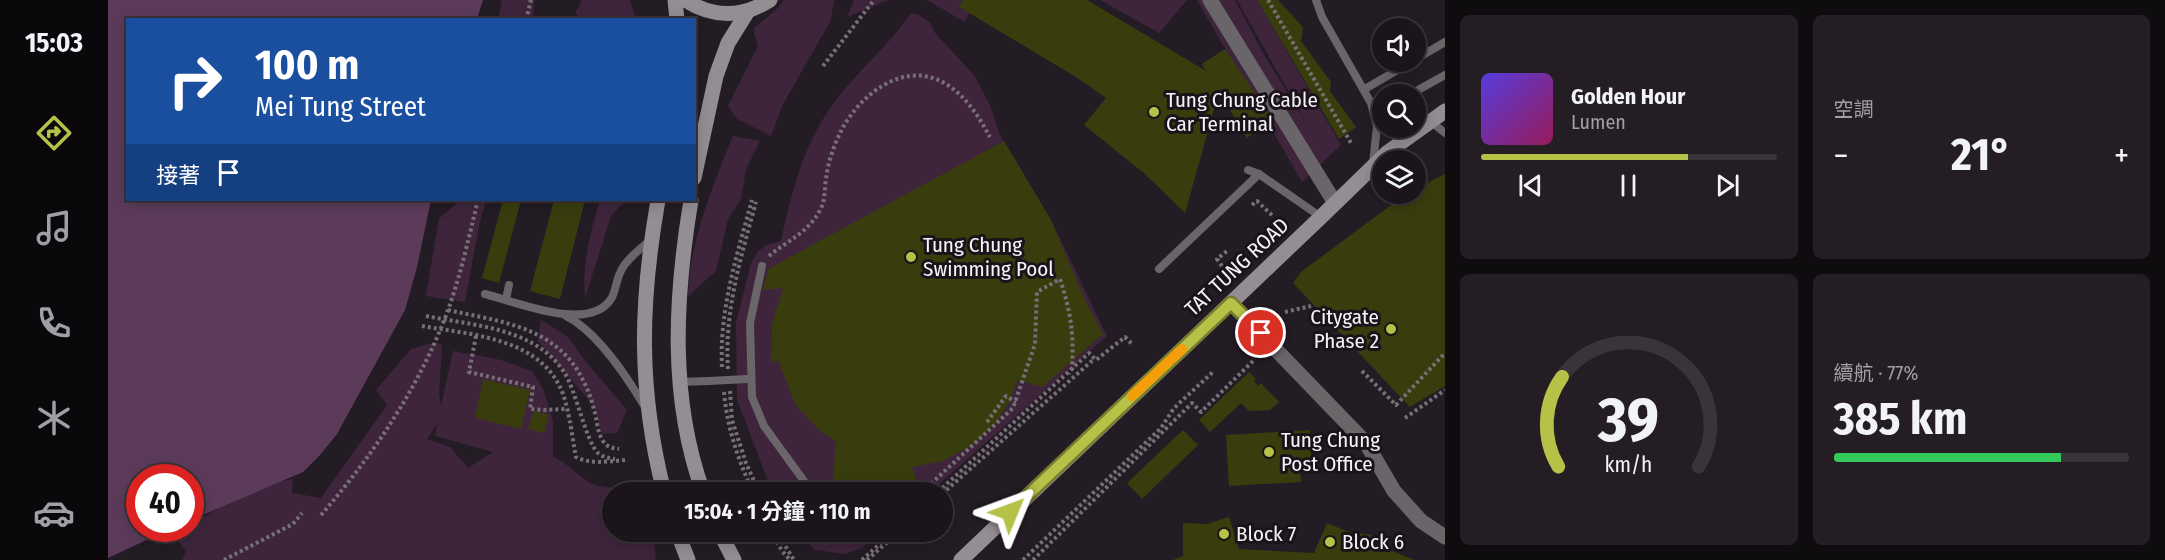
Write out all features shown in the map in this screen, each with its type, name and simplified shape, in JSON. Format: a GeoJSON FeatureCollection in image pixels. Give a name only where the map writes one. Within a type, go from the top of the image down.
{"type":"FeatureCollection","features":[{"type":"Feature","properties":{"kind":"main road"},"geometry":{"type":"LineString","coordinates":[[675,0],[677,18]]}},
{"type":"Feature","properties":{"kind":"main road"},"geometry":{"type":"LineString","coordinates":[[685,0],[707,12],[721,14],[748,11],[770,0]]}},
{"type":"Feature","properties":{"kind":"main road"},"geometry":{"type":"LineString","coordinates":[[696,169],[716,76],[728,44],[748,11]]}},
{"type":"Feature","properties":{"kind":"main road","name":"TAT TUNG ROAD"},"geometry":{"type":"LineString","coordinates":[[1391,150],[1445,111]]}},
{"type":"Feature","properties":{"kind":"main road","name":"TAT TUNG ROAD"},"geometry":{"type":"LineString","coordinates":[[961,560],[1372,166]]}},
{"type":"Feature","properties":{"kind":"main road"},"geometry":{"type":"LineString","coordinates":[[657,201],[651,239],[644,322],[647,412],[662,482]]}},
{"type":"Feature","properties":{"kind":"main road"},"geometry":{"type":"LineString","coordinates":[[691,201],[680,278],[679,382],[687,436],[700,482]]}},
{"type":"Feature","properties":{"kind":"main road"},"geometry":{"type":"LineString","coordinates":[[681,542],[688,560]]}},
{"type":"Feature","properties":{"kind":"main road"},"geometry":{"type":"LineString","coordinates":[[725,542],[734,560]]}},
{"type":"Feature","properties":{"kind":"street"},"geometry":{"type":"LineString","coordinates":[[1210,0],[1335,203]]}},
{"type":"Feature","properties":{"kind":"street"},"geometry":{"type":"LineString","coordinates":[[1231,303],[1366,443],[1394,491],[1421,521],[1445,537]]}},
{"type":"Feature","properties":{"kind":"lane"},"geometry":{"type":"LineString","coordinates":[[1316,0],[1322,17],[1372,101]]}},
{"type":"Feature","properties":{"kind":"lane"},"geometry":{"type":"LineString","coordinates":[[1426,53],[1445,42]]}},
{"type":"Feature","properties":{"kind":"lane"},"geometry":{"type":"LineString","coordinates":[[1365,89],[1394,72]]}},
{"type":"Feature","properties":{"kind":"lane"},"geometry":{"type":"LineString","coordinates":[[1426,86],[1445,75]]}},
{"type":"Feature","properties":{"kind":"lane"},"geometry":{"type":"LineString","coordinates":[[1430,121],[1445,133]]}},
{"type":"Feature","properties":{"kind":"lane"},"geometry":{"type":"LineString","coordinates":[[1248,170],[1258,174],[1321,217]]}},
{"type":"Feature","properties":{"kind":"lane"},"geometry":{"type":"LineString","coordinates":[[1159,269],[1258,174]]}},
{"type":"Feature","properties":{"kind":"lane"},"geometry":{"type":"LineString","coordinates":[[485,294],[563,314],[588,315],[604,307],[614,291],[625,263],[651,239]]}},
{"type":"Feature","properties":{"kind":"lane"},"geometry":{"type":"LineString","coordinates":[[762,266],[750,323],[749,379],[752,397],[764,426],[805,482]]}},
{"type":"Feature","properties":{"kind":"lane"},"geometry":{"type":"LineString","coordinates":[[506,299],[509,285]]}},
{"type":"Feature","properties":{"kind":"lane"},"geometry":{"type":"LineString","coordinates":[[563,314],[598,341],[634,389],[647,412]]}},
{"type":"Feature","properties":{"kind":"lane"},"geometry":{"type":"LineString","coordinates":[[679,382],[749,379]]}},
{"type":"Feature","properties":{"kind":"path"},"geometry":{"type":"LineString","coordinates":[[526,18],[531,0]]}},
{"type":"Feature","properties":{"kind":"path"},"geometry":{"type":"LineString","coordinates":[[823,66],[874,0]]}},
{"type":"Feature","properties":{"kind":"path"},"geometry":{"type":"LineString","coordinates":[[1268,0],[1351,143]]}},
{"type":"Feature","properties":{"kind":"path"},"geometry":{"type":"LineString","coordinates":[[762,266],[771,254],[812,224],[821,209],[832,153],[842,129],[861,103],[879,87],[893,79],[916,75],[946,84],[962,97],[979,118],[990,137]]}},
{"type":"Feature","properties":{"kind":"path"},"geometry":{"type":"LineString","coordinates":[[723,375],[725,317],[737,255],[752,200]]}},
{"type":"Feature","properties":{"kind":"path"},"geometry":{"type":"LineString","coordinates":[[321,515],[379,443],[418,376],[448,310],[478,201]]}},
{"type":"Feature","properties":{"kind":"path"},"geometry":{"type":"LineString","coordinates":[[1252,205],[1257,201],[1274,217]]}},
{"type":"Feature","properties":{"kind":"path"},"geometry":{"type":"LineString","coordinates":[[1222,266],[1217,259],[1227,251]]}},
{"type":"Feature","properties":{"kind":"path"},"geometry":{"type":"LineString","coordinates":[[933,482],[1013,408],[1035,344],[1037,292],[1060,279],[1068,302],[1074,334],[1072,369],[1069,374]]}},
{"type":"Feature","properties":{"kind":"path"},"geometry":{"type":"LineString","coordinates":[[1285,312],[1311,306]]}},
{"type":"Feature","properties":{"kind":"path"},"geometry":{"type":"LineString","coordinates":[[448,310],[521,327],[541,336],[557,347],[570,360],[584,381],[595,410],[602,439],[609,447],[618,449]]}},
{"type":"Feature","properties":{"kind":"path"},"geometry":{"type":"LineString","coordinates":[[426,316],[506,332],[529,340],[547,352],[564,372],[571,386],[595,449],[604,457],[620,459]]}},
{"type":"Feature","properties":{"kind":"path"},"geometry":{"type":"LineString","coordinates":[[422,326],[498,341],[522,349],[542,362],[554,377],[564,396],[576,458],[597,462],[627,460]]}},
{"type":"Feature","properties":{"kind":"path"},"geometry":{"type":"LineString","coordinates":[[476,336],[469,372],[533,387],[530,409],[566,409]]}},
{"type":"Feature","properties":{"kind":"path"},"geometry":{"type":"LineString","coordinates":[[953,484],[1094,359],[1096,360],[1125,337],[1133,345]]}},
{"type":"Feature","properties":{"kind":"path"},"geometry":{"type":"LineString","coordinates":[[949,482],[1069,374],[1089,353],[1094,359]]}},
{"type":"Feature","properties":{"kind":"path"},"geometry":{"type":"LineString","coordinates":[[1362,371],[1396,405],[1445,353]]}},
{"type":"Feature","properties":{"kind":"path"},"geometry":{"type":"LineString","coordinates":[[1032,560],[1192,403],[1201,412],[1254,360]]}},
{"type":"Feature","properties":{"kind":"path"},"geometry":{"type":"LineString","coordinates":[[1023,560],[1161,428],[1174,408],[1214,371]]}},
{"type":"Feature","properties":{"kind":"path"},"geometry":{"type":"LineString","coordinates":[[724,386],[727,419],[749,482]]}},
{"type":"Feature","properties":{"kind":"path"},"geometry":{"type":"LineString","coordinates":[[1405,418],[1445,390]]}},
{"type":"Feature","properties":{"kind":"path"},"geometry":{"type":"LineString","coordinates":[[987,422],[1006,396],[1016,402]]}},
{"type":"Feature","properties":{"kind":"path"},"geometry":{"type":"LineString","coordinates":[[224,560],[293,524],[302,513]]}},
{"type":"Feature","properties":{"kind":"path"},"geometry":{"type":"LineString","coordinates":[[777,542],[782,551],[792,560]]}},
{"type":"Feature","properties":{"kind":"path"},"geometry":{"type":"LineString","coordinates":[[782,542],[792,560]]}},
{"type":"Feature","properties":{"kind":"path"},"geometry":{"type":"LineString","coordinates":[[862,560],[882,542]]}},
{"type":"Feature","properties":{"kind":"path"},"geometry":{"type":"LineString","coordinates":[[867,560],[887,542]]}},
{"type":"Feature","properties":{"kind":"shaded area"},"geometry":{"type":"Polygon","coordinates":[[[108,0],[483,0],[477,18],[126,18],[126,201],[431,201],[405,310],[337,434],[320,455],[303,472],[204,514],[204,464],[126,464],[126,542],[142,542],[108,558],[108,0]]]}},
{"type":"Feature","properties":{"kind":"shaded area"},"geometry":{"type":"Polygon","coordinates":[[[502,0],[534,0],[533,18],[498,18],[502,0]]]}},
{"type":"Feature","properties":{"kind":"shaded area"},"geometry":{"type":"Polygon","coordinates":[[[582,0],[630,0],[636,18],[581,18],[575,14],[582,0]]]}},
{"type":"Feature","properties":{"kind":"shaded area"},"geometry":{"type":"Polygon","coordinates":[[[784,0],[834,0],[831,20],[782,106],[771,136],[737,119],[728,106],[758,46],[753,29],[784,0]]]}},
{"type":"Feature","properties":{"kind":"shaded area"},"geometry":{"type":"Polygon","coordinates":[[[854,0],[888,0],[847,17],[854,0]]]}},
{"type":"Feature","properties":{"kind":"shaded area"},"geometry":{"type":"Polygon","coordinates":[[[927,0],[976,0],[965,22],[927,0]]]}},
{"type":"Feature","properties":{"kind":"shaded area"},"geometry":{"type":"Polygon","coordinates":[[[1100,0],[1187,0],[1159,33],[1100,0]]]}},
{"type":"Feature","properties":{"kind":"shaded area"},"geometry":{"type":"Polygon","coordinates":[[[1197,0],[1235,0],[1264,55],[1311,131],[1237,0],[1257,0],[1341,145],[1302,182],[1197,0]]]}},
{"type":"Feature","properties":{"kind":"shaded area","name":"Tung Chung Swimming Pool"},"geometry":{"type":"Polygon","coordinates":[[[911,13],[919,15],[930,23],[935,33],[974,75],[990,105],[999,133],[1051,220],[1107,336],[941,482],[768,482],[737,399],[736,323],[751,263],[758,251],[767,245],[781,241],[806,152],[833,104],[911,13]]]}},
{"type":"Feature","properties":{"kind":"shaded area"},"geometry":{"type":"Polygon","coordinates":[[[733,136],[760,141],[746,169],[741,199],[728,219],[716,271],[688,296],[693,254],[703,214],[733,136]]]}},
{"type":"Feature","properties":{"kind":"shaded area"},"geometry":{"type":"Polygon","coordinates":[[[460,201],[486,201],[465,302],[426,296],[439,218],[460,201]]]}},
{"type":"Feature","properties":{"kind":"shaded area"},"geometry":{"type":"Polygon","coordinates":[[[600,201],[625,201],[611,216],[585,298],[585,273],[593,224],[600,201]]]}},
{"type":"Feature","properties":{"kind":"shaded area"},"geometry":{"type":"Polygon","coordinates":[[[541,320],[568,337],[627,410],[617,433],[602,434],[594,406],[538,341],[541,320]]]}},
{"type":"Feature","properties":{"kind":"shaded area"},"geometry":{"type":"Polygon","coordinates":[[[436,342],[442,345],[439,393],[441,406],[453,351],[501,360],[532,371],[543,389],[553,420],[553,457],[590,483],[602,486],[602,542],[654,542],[656,560],[182,560],[186,551],[179,542],[204,542],[204,518],[239,497],[293,479],[292,493],[321,498],[387,405],[376,390],[411,349],[436,342]],[[437,424],[427,439],[450,447],[468,468],[493,452],[435,436],[437,424]]]}},
{"type":"Feature","properties":{"kind":"shaded area"},"geometry":{"type":"Polygon","coordinates":[[[806,542],[868,542],[862,548],[845,554],[815,550],[806,542]]]}},
{"type":"Feature","properties":{"kind":"building","name":"Tung Chung Cable Car Terminal"},"geometry":{"type":"Polygon","coordinates":[[[963,0],[1087,0],[1206,71],[1202,64],[1225,49],[1272,119],[1247,138],[1219,92],[1185,213],[1145,174],[1084,125],[1106,98],[1076,77],[959,7],[963,0]]]}},
{"type":"Feature","properties":{"kind":"building"},"geometry":{"type":"Polygon","coordinates":[[[1257,0],[1278,0],[1303,27],[1301,41],[1331,82],[1330,91],[1356,127],[1339,139],[1257,0]]]}},
{"type":"Feature","properties":{"kind":"building","name":"Tung Chung Swimming Pool"},"geometry":{"type":"Polygon","coordinates":[[[1004,141],[1051,220],[1084,298],[1103,334],[1042,387],[1017,380],[1010,401],[997,421],[977,442],[943,461],[912,467],[917,482],[833,482],[836,441],[821,432],[795,404],[778,360],[771,363],[772,324],[783,288],[763,290],[768,269],[1004,141]]]}},
{"type":"Feature","properties":{"kind":"building","name":"Citygate Phase 2"},"geometry":{"type":"Polygon","coordinates":[[[1445,174],[1445,386],[1410,407],[1293,283],[1301,272],[1393,204],[1426,204],[1426,183],[1445,174]]]}},
{"type":"Feature","properties":{"kind":"building"},"geometry":{"type":"Polygon","coordinates":[[[503,201],[521,201],[499,283],[482,278],[503,201]]]}},
{"type":"Feature","properties":{"kind":"building"},"geometry":{"type":"Polygon","coordinates":[[[554,201],[585,201],[560,299],[530,291],[554,201]]]}},
{"type":"Feature","properties":{"kind":"building"},"geometry":{"type":"Polygon","coordinates":[[[1249,372],[1256,379],[1254,381],[1258,386],[1261,383],[1279,402],[1270,410],[1249,411],[1241,403],[1210,432],[1199,420],[1249,372]]]}},
{"type":"Feature","properties":{"kind":"building"},"geometry":{"type":"Polygon","coordinates":[[[483,379],[530,390],[521,429],[475,418],[483,379]]]}},
{"type":"Feature","properties":{"kind":"building"},"geometry":{"type":"Polygon","coordinates":[[[534,411],[549,415],[544,433],[528,429],[534,411]]]}},
{"type":"Feature","properties":{"kind":"building"},"geometry":{"type":"Polygon","coordinates":[[[1183,430],[1198,445],[1142,499],[1127,483],[1183,430]]]}},
{"type":"Feature","properties":{"kind":"building","name":"Tung Chung Post Office"},"geometry":{"type":"Polygon","coordinates":[[[1310,430],[1312,469],[1300,470],[1301,482],[1229,486],[1226,435],[1310,430]]]}},
{"type":"Feature","properties":{"kind":"building"},"geometry":{"type":"Polygon","coordinates":[[[1229,517],[1239,549],[1314,553],[1327,523],[1349,532],[1372,535],[1371,542],[1414,560],[1173,560],[1183,556],[1183,523],[1207,524],[1229,517]]]}},
{"type":"Feature","properties":{"kind":"slow traffic"},"geometry":{"type":"LineString","coordinates":[[1132,396],[1182,349]]}},
{"type":"Feature","properties":{"kind":"place","name":"Tung Chung Cable Car Terminal"},"geometry":{"type":"Point","coordinates":[1154,112]}},
{"type":"Feature","properties":{"kind":"place","name":"Tung Chung Swimming Pool"},"geometry":{"type":"Point","coordinates":[911,257]}},
{"type":"Feature","properties":{"kind":"place","name":"Citygate Phase 2"},"geometry":{"type":"Point","coordinates":[1391,329]}},
{"type":"Feature","properties":{"kind":"place","name":"Tung Chung Post Office"},"geometry":{"type":"Point","coordinates":[1269,452]}},
{"type":"Feature","properties":{"kind":"place","name":"Block 7"},"geometry":{"type":"Point","coordinates":[1224,534]}},
{"type":"Feature","properties":{"kind":"place","name":"Block 6"},"geometry":{"type":"Point","coordinates":[1330,542]}},
{"type":"Feature","properties":{"kind":"route"},"geometry":{"type":"LineString","coordinates":[[1010,512],[1231,303],[1261,333]]}}]}
